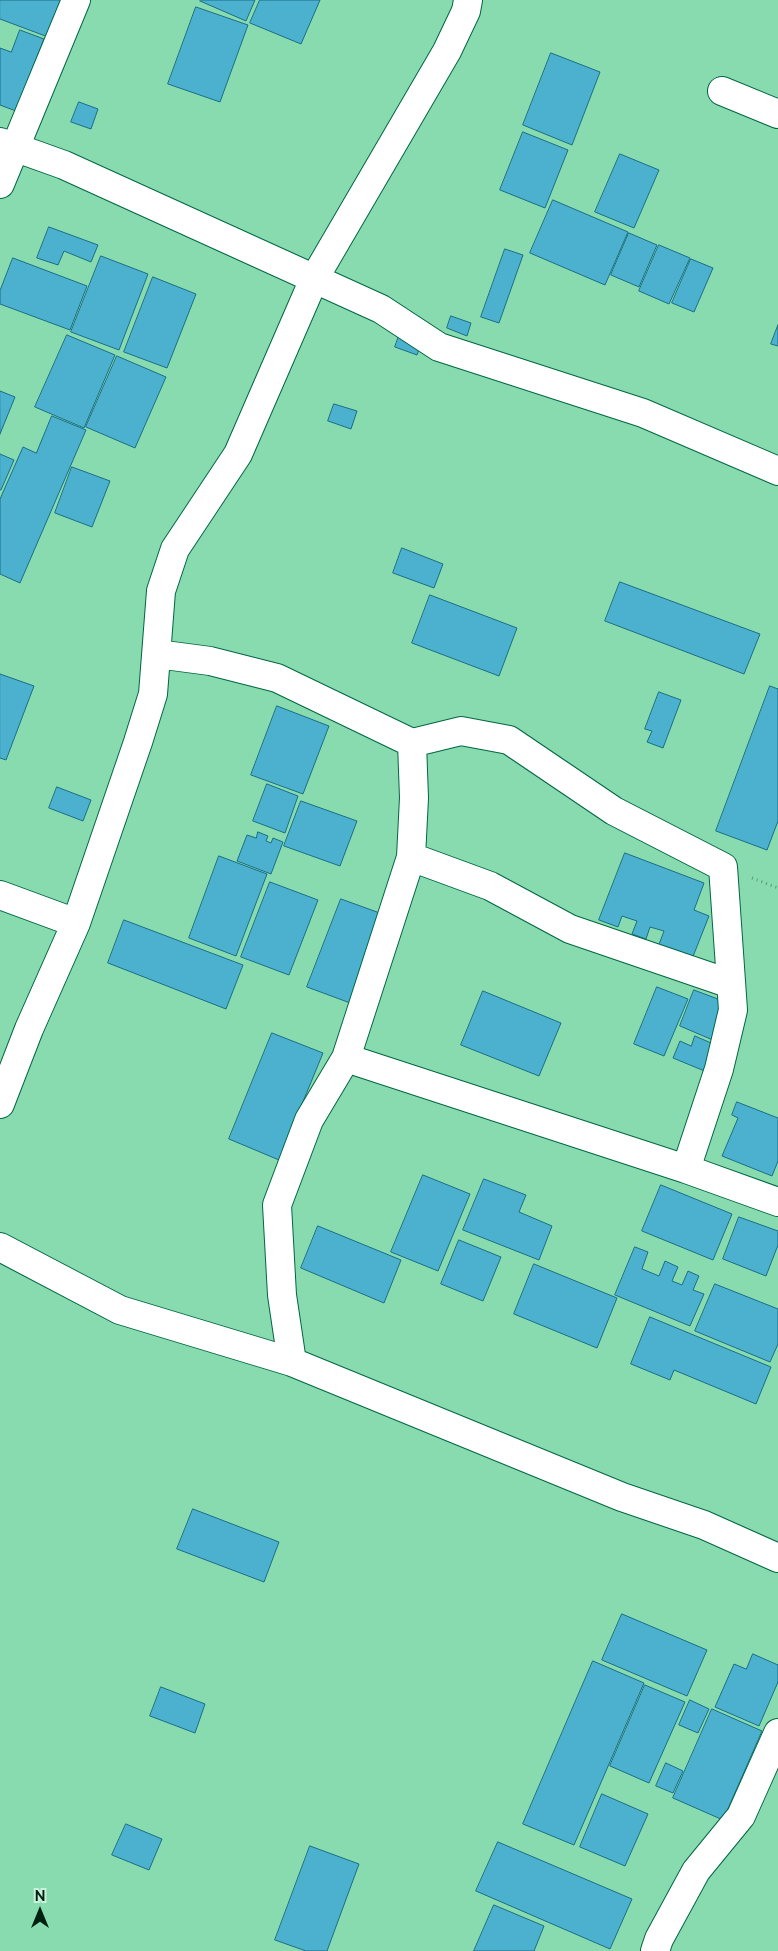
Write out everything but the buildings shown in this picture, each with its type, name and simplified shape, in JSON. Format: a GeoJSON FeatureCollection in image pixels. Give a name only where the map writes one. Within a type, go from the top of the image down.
{"type":"FeatureCollection","features":[{"type":"Feature","properties":{"kind":"street"},"geometry":{"type":"LineString","coordinates":[[0,184],[8,145],[76,0]]}},
{"type":"Feature","properties":{"kind":"street"},"geometry":{"type":"LineString","coordinates":[[0,1104],[76,923],[138,742],[153,694],[161,591],[175,549],[238,454],[314,279],[447,51],[466,11],[468,0]]}},
{"type":"Feature","properties":{"kind":"street"},"geometry":{"type":"LineString","coordinates":[[722,91],[778,114]]}},
{"type":"Feature","properties":{"kind":"street"},"geometry":{"type":"LineString","coordinates":[[8,145],[64,165],[314,279],[380,310],[439,347],[643,413],[778,471]]}},
{"type":"Feature","properties":{"kind":"street"},"geometry":{"type":"LineString","coordinates":[[157,654],[210,661],[277,678],[412,743],[461,731],[509,740],[614,812],[723,867],[733,1010],[719,1069],[686,1169]]}},
{"type":"Feature","properties":{"kind":"street"},"geometry":{"type":"LineString","coordinates":[[292,1362],[282,1296],[277,1205],[309,1120],[346,1058],[411,858],[414,798],[412,743]]}},
{"type":"Feature","properties":{"kind":"street"},"geometry":{"type":"LineString","coordinates":[[411,858],[490,886],[570,928],[731,984]]}},
{"type":"Feature","properties":{"kind":"street"},"geometry":{"type":"LineString","coordinates":[[0,895],[76,923]]}},
{"type":"Feature","properties":{"kind":"street"},"geometry":{"type":"LineString","coordinates":[[346,1058],[686,1169],[778,1202]]}},
{"type":"Feature","properties":{"kind":"street"},"geometry":{"type":"LineString","coordinates":[[0,1247],[120,1310],[292,1362],[622,1497],[704,1525],[778,1558]]}},
{"type":"Feature","properties":{"kind":"street"},"geometry":{"type":"LineString","coordinates":[[655,1951],[659,1939],[696,1871],[741,1816],[778,1733]]}}]}
